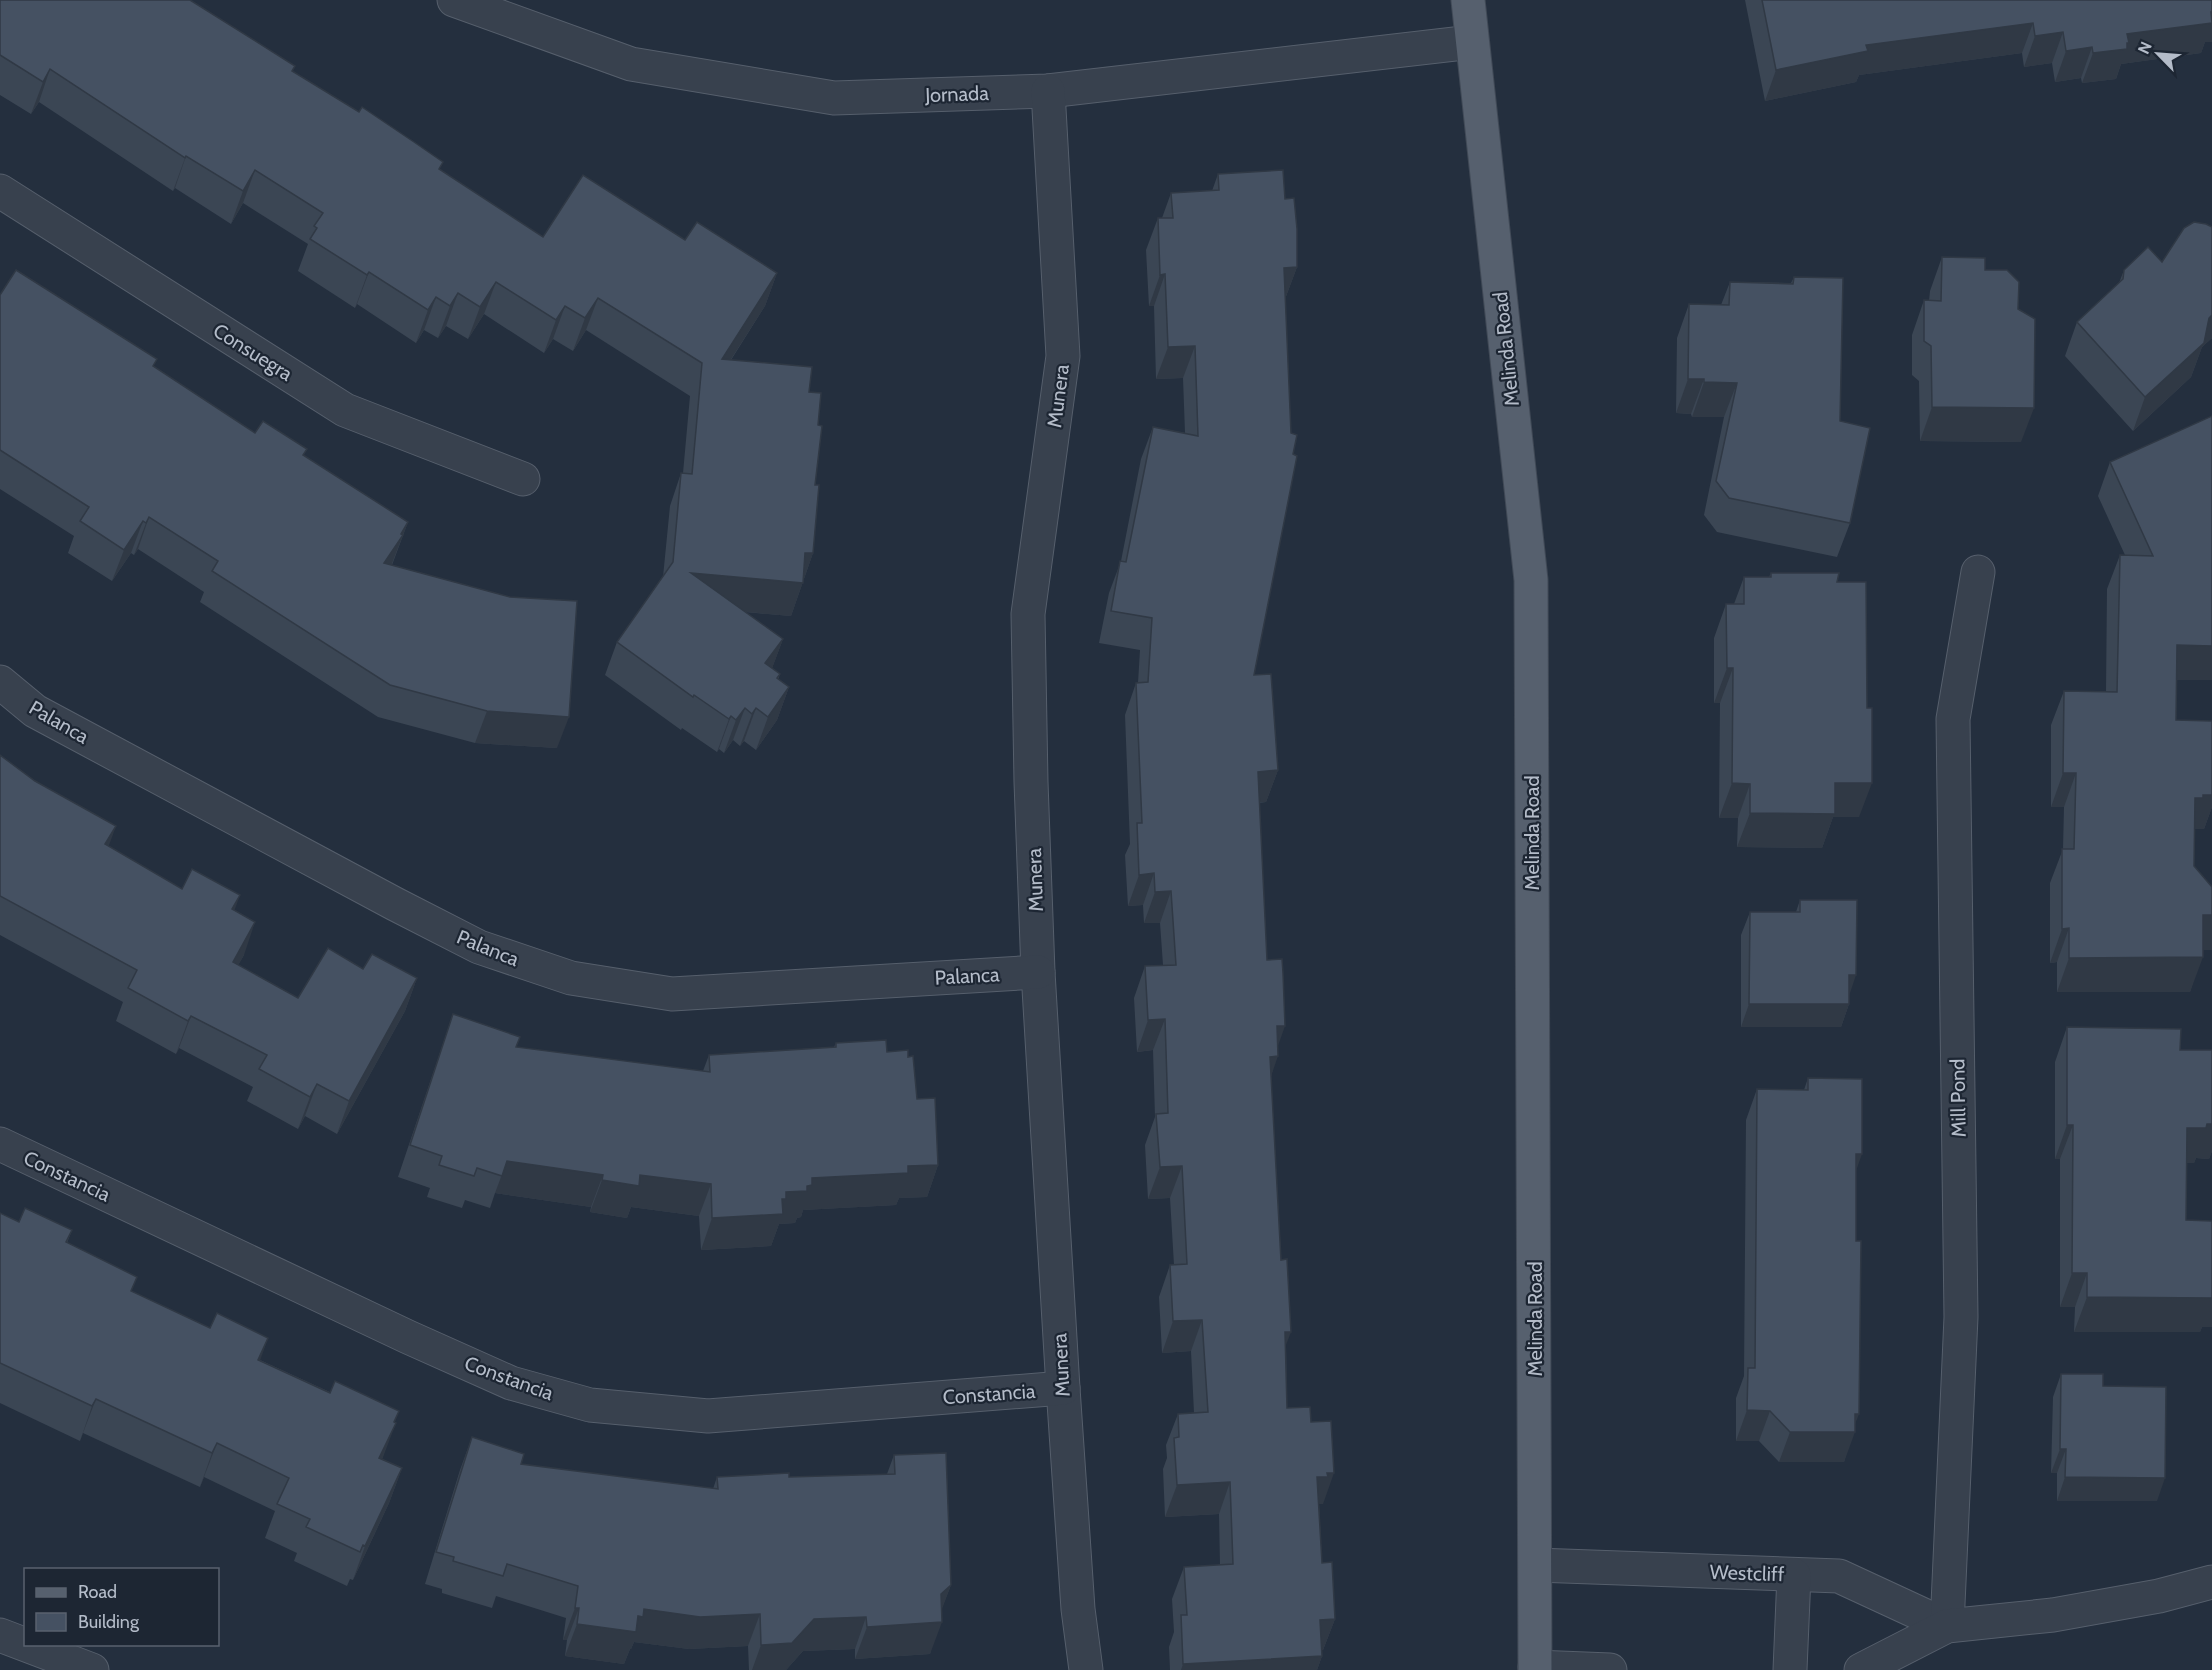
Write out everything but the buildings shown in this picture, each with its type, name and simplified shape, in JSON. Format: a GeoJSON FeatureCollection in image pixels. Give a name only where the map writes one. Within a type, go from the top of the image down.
{"type":"FeatureCollection","features":[{"type":"Feature","properties":{"kind":"main road","name":"Melinda Road"},"geometry":{"type":"LineString","coordinates":[[1468,0],[1531,580],[1535,1668]]}},
{"type":"Feature","properties":{"kind":"street","name":"Jornada"},"geometry":{"type":"LineString","coordinates":[[454,0],[631,63],[834,99],[1048,91],[1472,42]]}},
{"type":"Feature","properties":{"kind":"street","name":"Munera"},"geometry":{"type":"LineString","coordinates":[[1048,91],[1063,356],[1028,614],[1038,972],[1078,1609],[1086,1670]]}},
{"type":"Feature","properties":{"kind":"street","name":"Consuegra"},"geometry":{"type":"LineString","coordinates":[[0,191],[345,410],[523,479]]}},
{"type":"Feature","properties":{"kind":"street","name":"Mill Pond"},"geometry":{"type":"LineString","coordinates":[[1947,1626],[1961,1317],[1953,719],[1978,572]]}},
{"type":"Feature","properties":{"kind":"street","name":"Palanca"},"geometry":{"type":"LineString","coordinates":[[0,682],[35,711],[395,904],[479,947],[571,978],[672,994],[1038,972]]}},
{"type":"Feature","properties":{"kind":"street","name":"Constancia"},"geometry":{"type":"LineString","coordinates":[[0,1144],[408,1337],[511,1383],[590,1406],[708,1416],[1063,1388]]}},
{"type":"Feature","properties":{"kind":"street","name":"Westcliff"},"geometry":{"type":"LineString","coordinates":[[1536,1565],[1839,1576],[1947,1626]]}},
{"type":"Feature","properties":{"kind":"street"},"geometry":{"type":"LineString","coordinates":[[1790,1670],[1794,1575]]}},
{"type":"Feature","properties":{"kind":"street"},"geometry":{"type":"LineString","coordinates":[[1861,1670],[1947,1626],[2053,1615],[2159,1596],[2212,1582]]}},
{"type":"Feature","properties":{"kind":"street"},"geometry":{"type":"LineString","coordinates":[[0,1635],[24,1644]]}},
{"type":"Feature","properties":{"kind":"street"},"geometry":{"type":"LineString","coordinates":[[29,1646],[92,1670]]}},
{"type":"Feature","properties":{"kind":"street"},"geometry":{"type":"LineString","coordinates":[[1535,1668],[1610,1670]]}}]}
